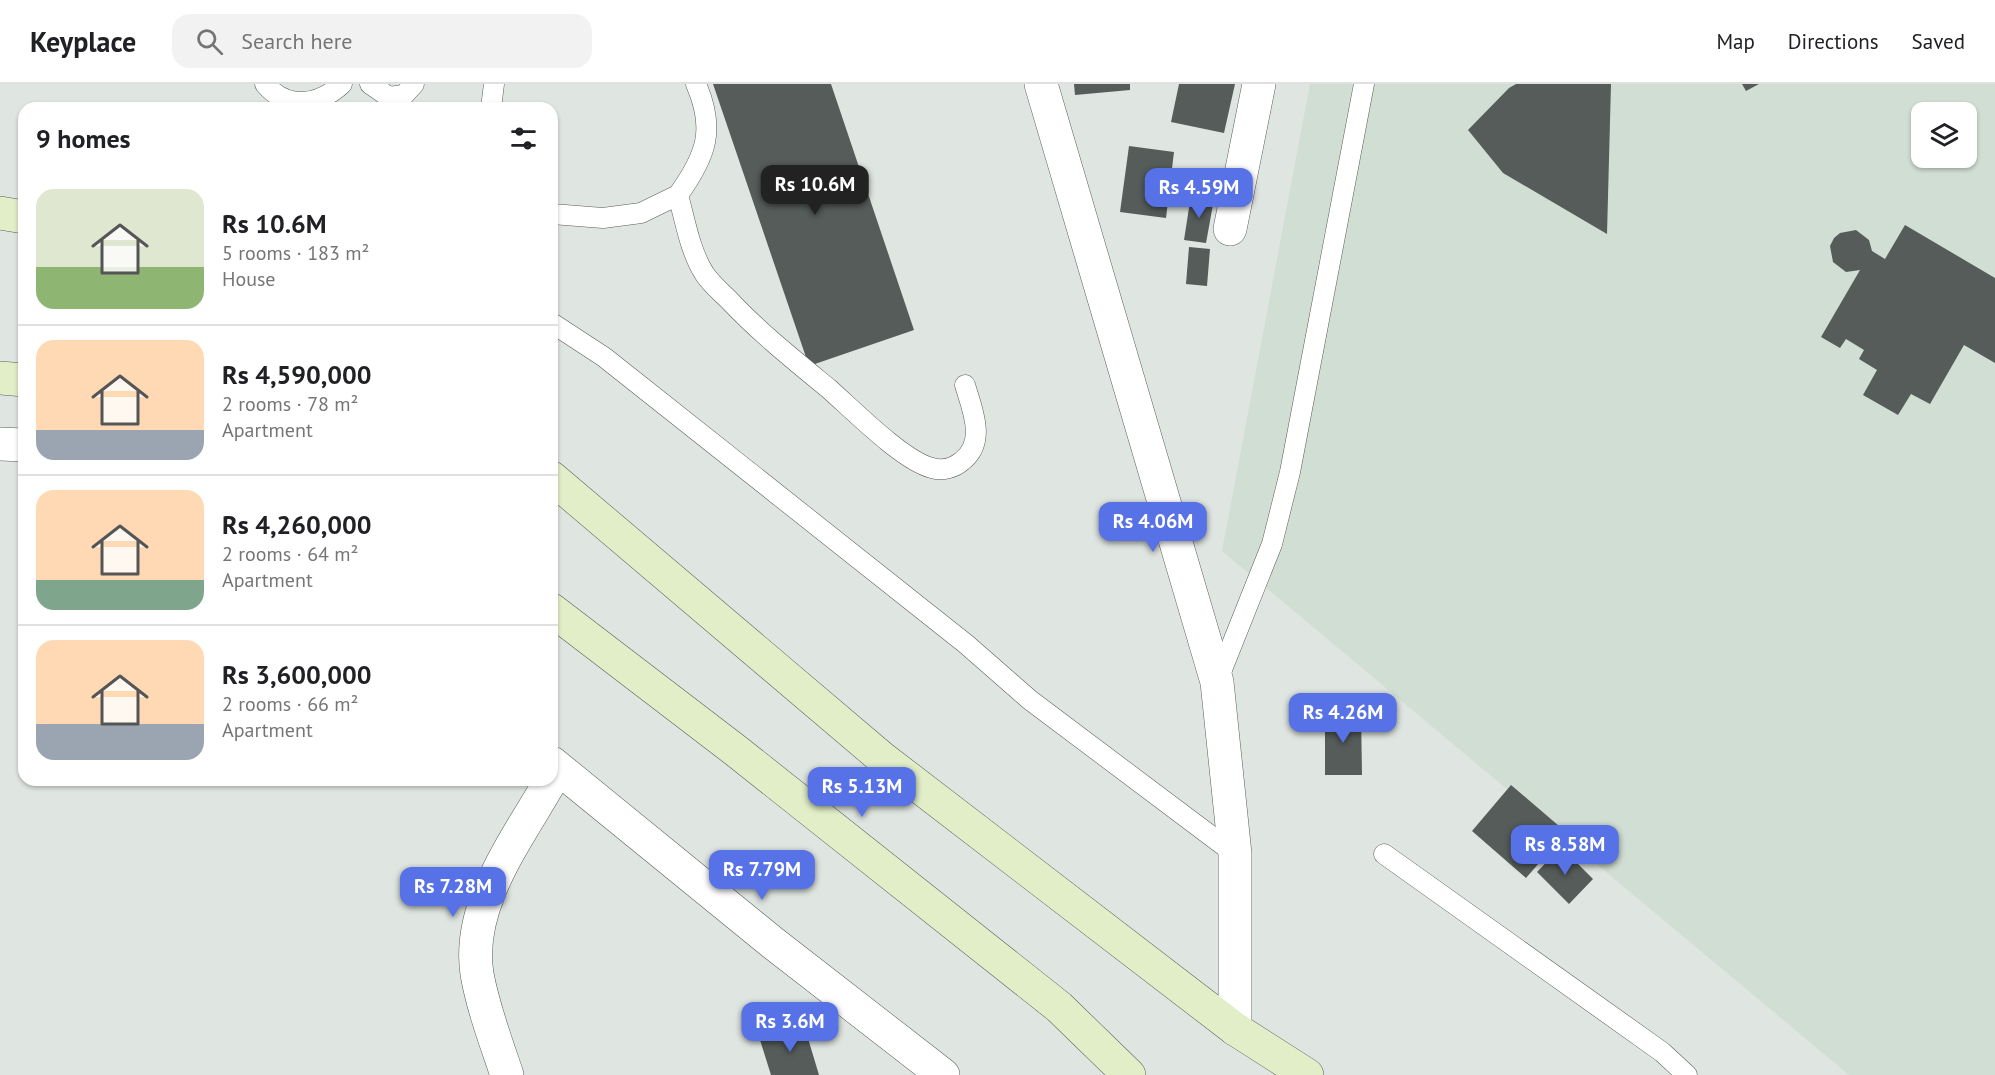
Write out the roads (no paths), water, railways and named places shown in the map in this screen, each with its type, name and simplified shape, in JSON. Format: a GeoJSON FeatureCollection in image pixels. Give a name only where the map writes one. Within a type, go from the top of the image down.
{"type":"FeatureCollection","features":[{"type":"Feature","properties":{"kind":"main road"},"geometry":{"type":"LineString","coordinates":[[0,378],[18,380]]}},
{"type":"Feature","properties":{"kind":"main road"},"geometry":{"type":"LineString","coordinates":[[558,483],[882,758],[1235,1029],[1307,1075]]}},
{"type":"Feature","properties":{"kind":"main road"},"geometry":{"type":"LineString","coordinates":[[558,615],[735,750],[1059,1007],[1129,1075]]}},
{"type":"Feature","properties":{"kind":"street"},"geometry":{"type":"LineString","coordinates":[[1041,84],[1217,682],[1235,854],[1235,1029]]}},
{"type":"Feature","properties":{"kind":"street"},"geometry":{"type":"LineString","coordinates":[[1230,229],[1259,84]]}},
{"type":"Feature","properties":{"kind":"street"},"geometry":{"type":"LineString","coordinates":[[0,444],[18,445]]}},
{"type":"Feature","properties":{"kind":"street"},"geometry":{"type":"LineString","coordinates":[[558,776],[943,1075]]}},
{"type":"Feature","properties":{"kind":"street"},"geometry":{"type":"LineString","coordinates":[[507,1075],[489,1021],[477,972],[478,926],[489,892],[546,786]]}},
{"type":"Feature","properties":{"kind":"lane"},"geometry":{"type":"LineString","coordinates":[[308,102],[331,95],[342,84]]}},
{"type":"Feature","properties":{"kind":"lane"},"geometry":{"type":"LineString","coordinates":[[370,84],[389,97],[404,95],[414,84]]}},
{"type":"Feature","properties":{"kind":"lane"},"geometry":{"type":"LineString","coordinates":[[492,102],[494,84]]}},
{"type":"Feature","properties":{"kind":"lane"},"geometry":{"type":"LineString","coordinates":[[558,214],[603,218],[641,213],[678,195],[691,176],[706,140],[706,109],[696,84]]}},
{"type":"Feature","properties":{"kind":"lane"},"geometry":{"type":"LineString","coordinates":[[1217,682],[1272,544],[1290,472],[1364,84]]}},
{"type":"Feature","properties":{"kind":"lane"},"geometry":{"type":"LineString","coordinates":[[267,94],[295,102]]}},
{"type":"Feature","properties":{"kind":"lane"},"geometry":{"type":"LineString","coordinates":[[678,195],[698,261],[704,273],[717,288],[771,341],[918,462],[945,469],[953,467],[968,457],[976,437],[965,385]]}},
{"type":"Feature","properties":{"kind":"lane"},"geometry":{"type":"LineString","coordinates":[[558,327],[604,357],[966,644],[1030,700],[1235,854]]}},
{"type":"Feature","properties":{"kind":"lane"},"geometry":{"type":"LineString","coordinates":[[1384,854],[1662,1052],[1687,1075]]}}]}
